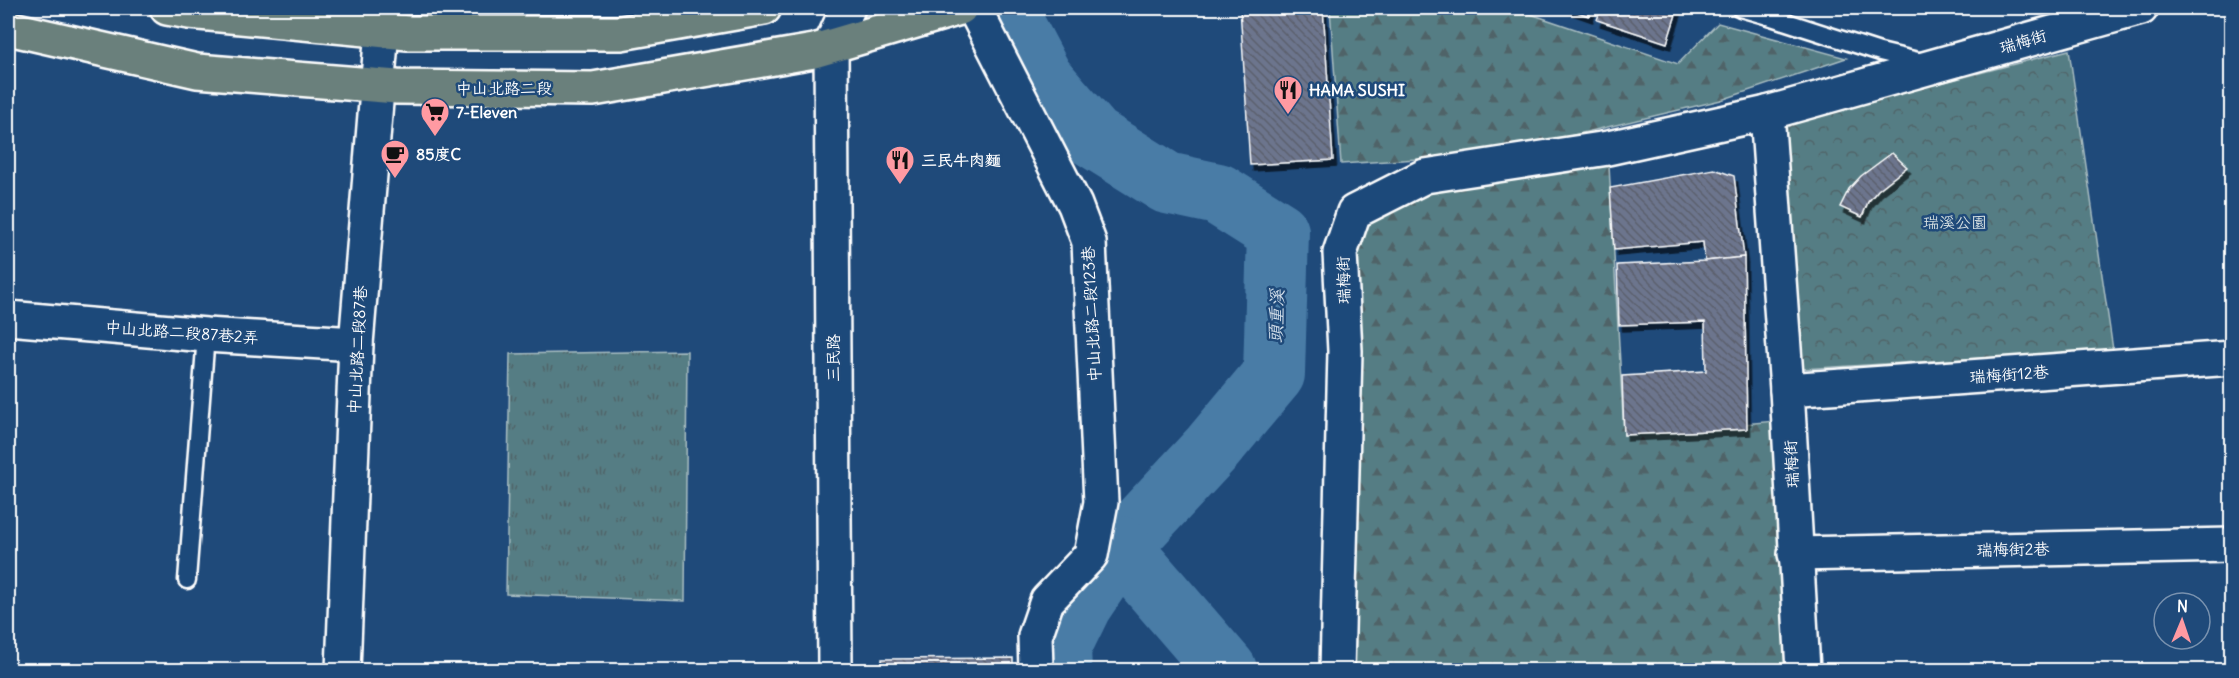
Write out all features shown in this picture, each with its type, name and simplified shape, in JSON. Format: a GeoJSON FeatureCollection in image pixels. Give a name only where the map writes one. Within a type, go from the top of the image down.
{"type":"FeatureCollection","features":[{"type":"Feature","properties":{"kind":"main road"},"geometry":{"type":"LineString","coordinates":[[167,8],[408,33],[621,33],[764,8]]}},
{"type":"Feature","properties":{"kind":"main road","name":"中山北路二段"},"geometry":{"type":"LineString","coordinates":[[8,28],[197,71],[379,86],[593,89],[814,51],[960,8]]}},
{"type":"Feature","properties":{"kind":"street"},"geometry":{"type":"LineString","coordinates":[[831,45],[848,8]]}},
{"type":"Feature","properties":{"kind":"street","name":"中山北路二段123巷"},"geometry":{"type":"LineString","coordinates":[[974,8],[1075,205],[1089,242],[1101,502],[1091,555],[1047,601],[1035,636],[1036,670]]}},
{"type":"Feature","properties":{"kind":"street","name":"瑞梅街"},"geometry":{"type":"LineString","coordinates":[[1337,670],[1345,351],[1340,253],[1354,212],[1425,176],[1608,148],[1767,113],[2141,8]]}},
{"type":"Feature","properties":{"kind":"street","name":"中山北路二段87巷"},"geometry":{"type":"LineString","coordinates":[[344,670],[356,344],[382,30]]}},
{"type":"Feature","properties":{"kind":"street","name":"三民路"},"geometry":{"type":"LineString","coordinates":[[831,45],[836,670]]}},
{"type":"Feature","properties":{"kind":"street","name":"瑞梅街"},"geometry":{"type":"LineString","coordinates":[[1767,113],[1787,390],[1803,670]]}},
{"type":"Feature","properties":{"kind":"street","name":"中山北路二段87巷2弄"},"geometry":{"type":"LineString","coordinates":[[8,318],[206,335],[356,344]]}},
{"type":"Feature","properties":{"kind":"street","name":"瑞梅街12巷"},"geometry":{"type":"LineString","coordinates":[[1787,390],[2232,358]]}},
{"type":"Feature","properties":{"kind":"street","name":"瑞梅街2巷"},"geometry":{"type":"LineString","coordinates":[[1795,554],[2232,545]]}},
{"type":"Feature","properties":{"kind":"lane"},"geometry":{"type":"LineString","coordinates":[[1740,8],[1767,12],[1880,52],[1936,66]]}},
{"type":"Feature","properties":{"kind":"lane"},"geometry":{"type":"LineString","coordinates":[[187,580],[206,335]]}},
{"type":"Feature","properties":{"kind":"green space"},"geometry":{"type":"Polygon","coordinates":[[[1330,8],[1513,8],[1678,64],[1718,23],[1846,58],[1721,100],[1494,154],[1341,164],[1330,8]]]}},
{"type":"Feature","properties":{"kind":"green space","name":"瑞溪公園"},"geometry":{"type":"Polygon","coordinates":[[[2069,50],[2113,350],[1801,369],[1785,123],[2069,50]]]}},
{"type":"Feature","properties":{"kind":"green space"},"geometry":{"type":"Polygon","coordinates":[[[1608,148],[1624,435],[1788,420],[1803,670],[1337,670],[1354,212],[1425,176],[1608,148]]]}},
{"type":"Feature","properties":{"kind":"green space"},"geometry":{"type":"Polygon","coordinates":[[[687,351],[685,601],[506,594],[510,354],[687,351]]]}},
{"type":"Feature","properties":{"kind":"building","name":"HAMA SUSHI"},"geometry":{"type":"Polygon","coordinates":[[[1240,8],[1323,8],[1333,160],[1250,165],[1240,8]]]}},
{"type":"Feature","properties":{"kind":"building"},"geometry":{"type":"Polygon","coordinates":[[[1566,8],[1592,8],[1589,16],[1566,8]]]}},
{"type":"Feature","properties":{"kind":"building"},"geometry":{"type":"Polygon","coordinates":[[[1601,8],[1678,8],[1667,43],[1597,20],[1601,8]]]}},
{"type":"Feature","properties":{"kind":"building"},"geometry":{"type":"Polygon","coordinates":[[[1892,153],[1907,167],[1878,190],[1868,202],[1862,217],[1840,207],[1849,189],[1861,176],[1892,153]]]}},
{"type":"Feature","properties":{"kind":"building"},"geometry":{"type":"Polygon","coordinates":[[[1714,169],[1734,176],[1744,257],[1705,261],[1703,242],[1614,250],[1610,188],[1714,169]]]}},
{"type":"Feature","properties":{"kind":"building"},"geometry":{"type":"Polygon","coordinates":[[[1744,257],[1747,429],[1624,435],[1622,376],[1706,371],[1705,322],[1619,325],[1617,265],[1744,257]]]}},
{"type":"Feature","properties":{"kind":"building"},"geometry":{"type":"Polygon","coordinates":[[[1013,658],[1013,670],[882,670],[882,659],[1013,658]]]}},
{"type":"Feature","properties":{"kind":"waterway","name":"頭重溪"},"geometry":{"type":"LineString","coordinates":[[1005,8],[1042,78],[1093,137],[1167,183],[1218,194],[1278,232],[1274,374],[1213,447],[1120,547],[1081,605],[1060,648],[1061,670]]}},
{"type":"Feature","properties":{"kind":"waterway","name":"頭重溪"},"geometry":{"type":"LineString","coordinates":[[1120,547],[1226,670]]}},
{"type":"Feature","properties":{"kind":"place","name":"HAMA SUSHI"},"geometry":{"type":"Point","coordinates":[1288,116]}},
{"type":"Feature","properties":{"kind":"place","name":"7-Eleven"},"geometry":{"type":"Point","coordinates":[435,138]}},
{"type":"Feature","properties":{"kind":"place","name":"85度C"},"geometry":{"type":"Point","coordinates":[395,180]}},
{"type":"Feature","properties":{"kind":"place","name":"三民牛肉麵"},"geometry":{"type":"Point","coordinates":[900,186]}}]}
